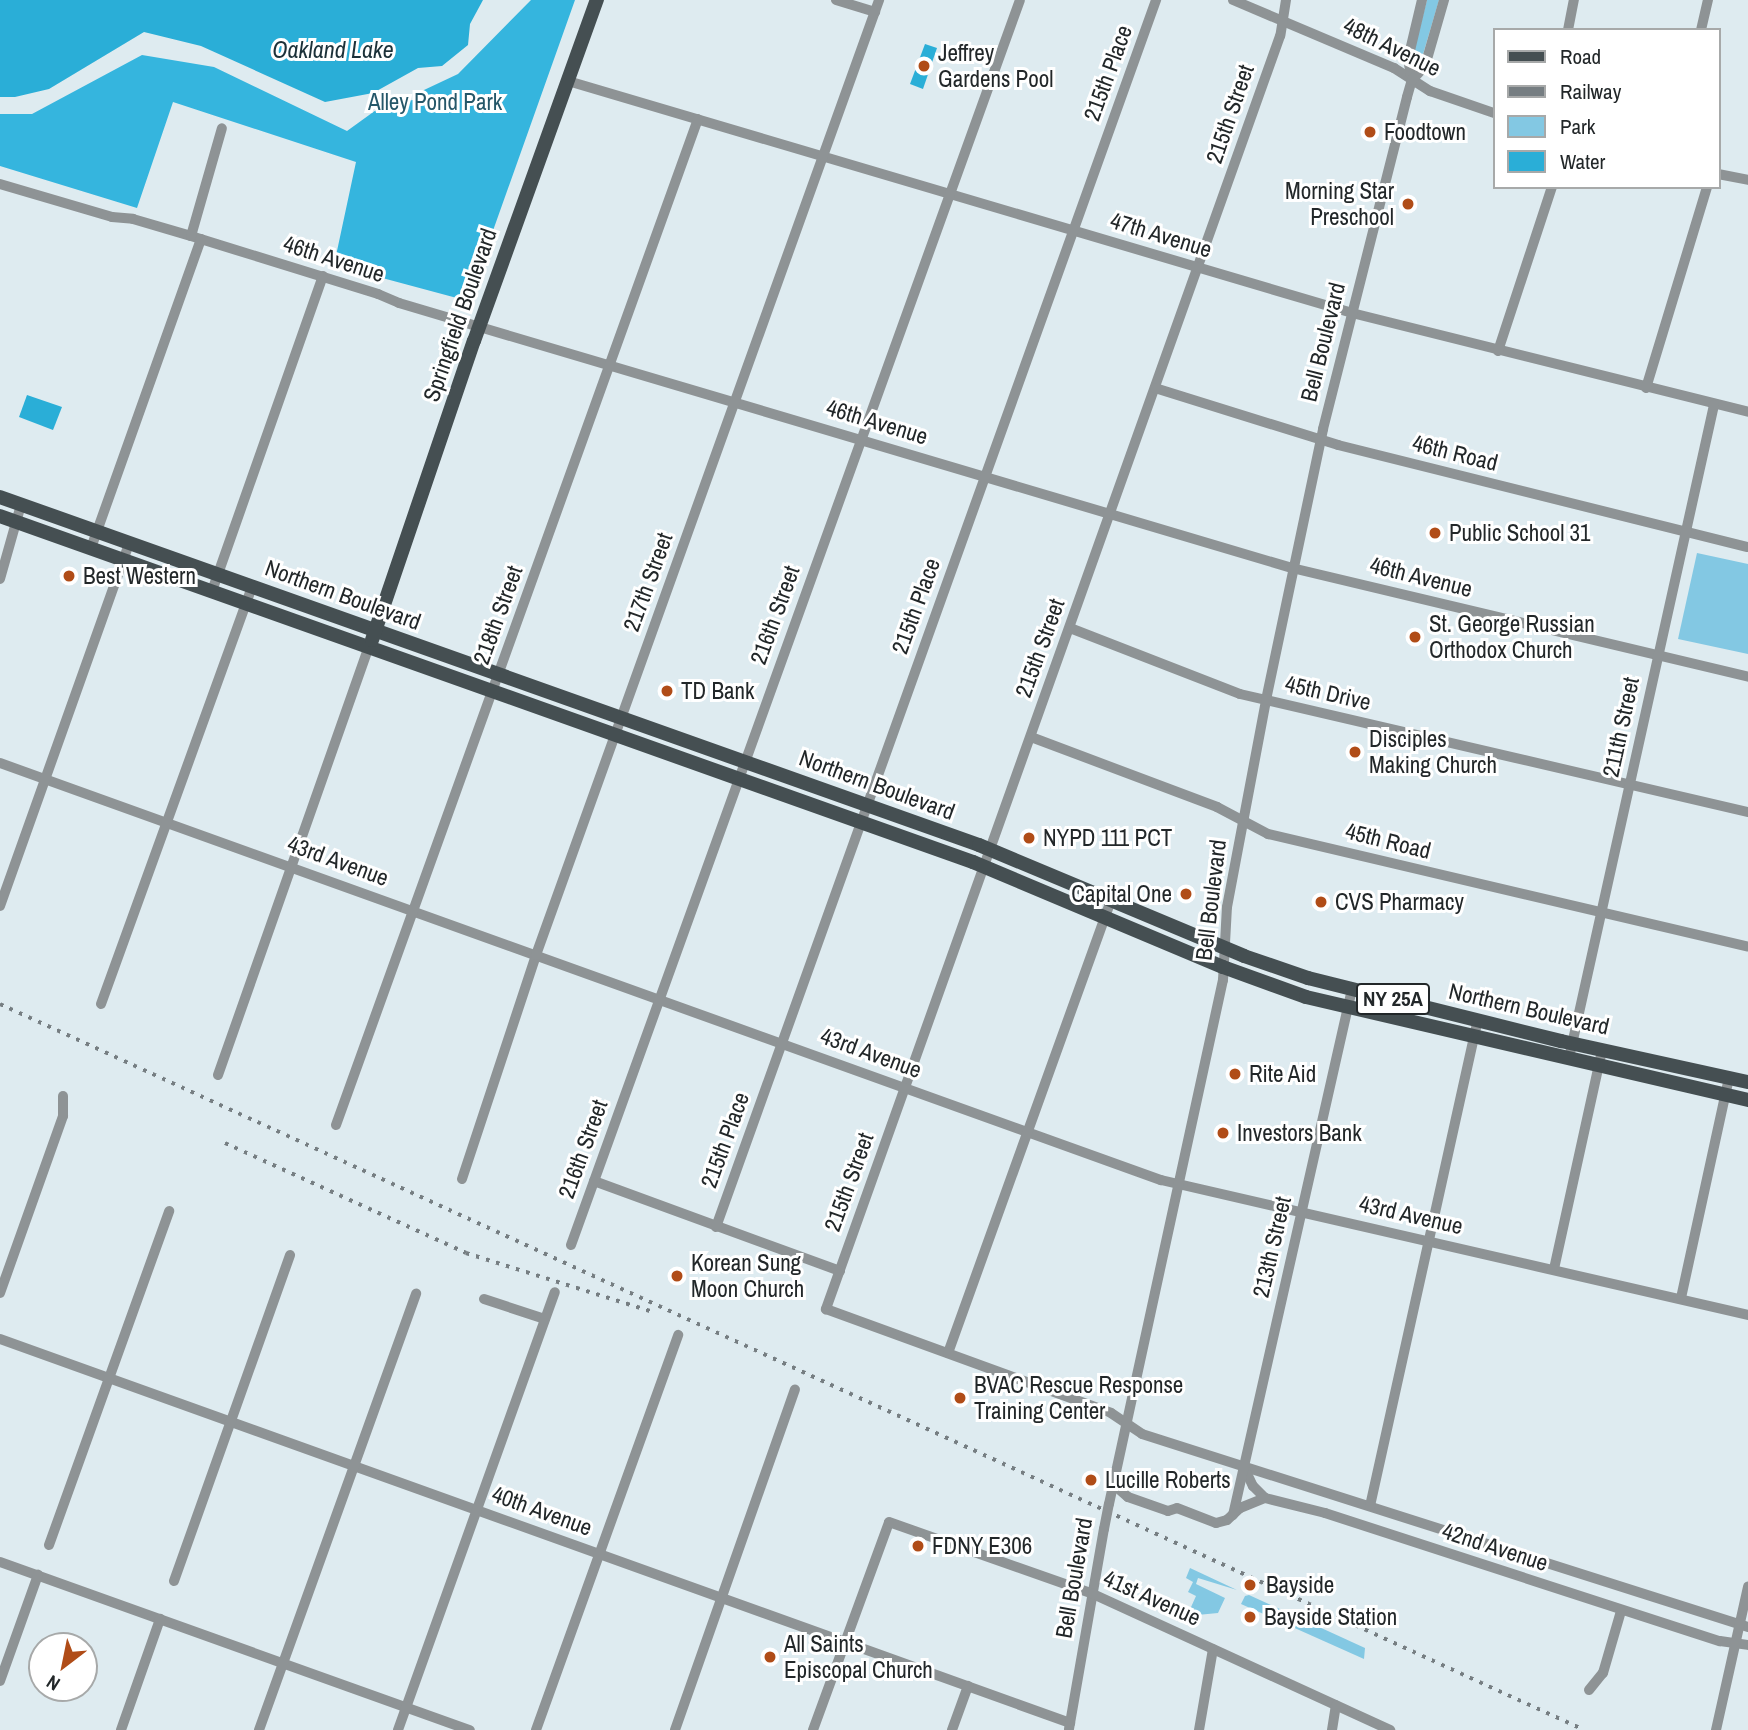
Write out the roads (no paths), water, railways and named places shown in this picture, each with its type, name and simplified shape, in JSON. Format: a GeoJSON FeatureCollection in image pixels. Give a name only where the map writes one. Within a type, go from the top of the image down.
{"type":"FeatureCollection","features":[{"type":"Feature","properties":{"kind":"main road","name":"Springfield Boulevard"},"geometry":{"type":"LineString","coordinates":[[369,648],[479,326],[597,0]]}},
{"type":"Feature","properties":{"kind":"main road","name":"Northern Boulevard"},"geometry":{"type":"LineString","coordinates":[[0,497],[990,850],[1223,947],[1308,978],[1572,1043],[1748,1082]]}},
{"type":"Feature","properties":{"kind":"main road","name":"Northern Boulevard"},"geometry":{"type":"LineString","coordinates":[[0,516],[984,866],[1223,967],[1306,997],[1748,1100]]}},
{"type":"Feature","properties":{"kind":"street"},"geometry":{"type":"LineString","coordinates":[[836,0],[875,12]]}},
{"type":"Feature","properties":{"kind":"street","name":"217th Street"},"geometry":{"type":"LineString","coordinates":[[462,1179],[536,955],[879,0]]}},
{"type":"Feature","properties":{"kind":"street","name":"216th Street"},"geometry":{"type":"LineString","coordinates":[[571,1245],[948,193],[1020,0]]}},
{"type":"Feature","properties":{"kind":"street","name":"215th Place"},"geometry":{"type":"LineString","coordinates":[[716,1227],[1156,0]]}},
{"type":"Feature","properties":{"kind":"street","name":"48th Avenue"},"geometry":{"type":"LineString","coordinates":[[1233,0],[1394,68],[1430,91],[1492,112]]}},
{"type":"Feature","properties":{"kind":"street","name":"215th Street"},"geometry":{"type":"LineString","coordinates":[[826,1309],[1199,268],[1283,20],[1286,0]]}},
{"type":"Feature","properties":{"kind":"street","name":"Bell Boulevard"},"geometry":{"type":"LineString","coordinates":[[1070,1727],[1113,1484],[1181,1184],[1223,967],[1227,907],[1292,568],[1321,439],[1412,80],[1408,59],[1422,0]]}},
{"type":"Feature","properties":{"kind":"street","name":"Bell Boulevard"},"geometry":{"type":"LineString","coordinates":[[1412,80],[1425,66],[1444,0]]}},
{"type":"Feature","properties":{"kind":"street"},"geometry":{"type":"LineString","coordinates":[[1568,28],[1574,0]]}},
{"type":"Feature","properties":{"kind":"street"},"geometry":{"type":"LineString","coordinates":[[1701,28],[1708,0]]}},
{"type":"Feature","properties":{"kind":"street","name":"47th Avenue"},"geometry":{"type":"LineString","coordinates":[[568,80],[1352,313],[1748,412]]}},
{"type":"Feature","properties":{"kind":"street","name":"218th Street"},"geometry":{"type":"LineString","coordinates":[[335,1125],[698,119]]}},
{"type":"Feature","properties":{"kind":"street"},"geometry":{"type":"LineString","coordinates":[[92,548],[196,237],[222,128]]}},
{"type":"Feature","properties":{"kind":"street"},"geometry":{"type":"LineString","coordinates":[[1720,174],[1748,180]]}},
{"type":"Feature","properties":{"kind":"street","name":"46th Avenue"},"geometry":{"type":"LineString","coordinates":[[0,184],[112,217],[133,219],[196,237],[323,276],[399,303],[1292,568],[1748,677]]}},
{"type":"Feature","properties":{"kind":"street"},"geometry":{"type":"LineString","coordinates":[[1498,351],[1551,189]]}},
{"type":"Feature","properties":{"kind":"street"},"geometry":{"type":"LineString","coordinates":[[1646,388],[1706,189]]}},
{"type":"Feature","properties":{"kind":"street"},"geometry":{"type":"LineString","coordinates":[[212,592],[323,276]]}},
{"type":"Feature","properties":{"kind":"street","name":"46th Road"},"geometry":{"type":"LineString","coordinates":[[1155,388],[1321,439],[1748,547]]}},
{"type":"Feature","properties":{"kind":"street","name":"211th Street"},"geometry":{"type":"LineString","coordinates":[[1569,1058],[1714,405]]}},
{"type":"Feature","properties":{"kind":"street"},"geometry":{"type":"LineString","coordinates":[[0,579],[21,505]]}},
{"type":"Feature","properties":{"kind":"street"},"geometry":{"type":"LineString","coordinates":[[0,906],[129,543]]}},
{"type":"Feature","properties":{"kind":"street"},"geometry":{"type":"LineString","coordinates":[[101,1004],[252,587]]}},
{"type":"Feature","properties":{"kind":"street","name":"45th Drive"},"geometry":{"type":"LineString","coordinates":[[1070,628],[1240,694],[1748,812]]}},
{"type":"Feature","properties":{"kind":"street"},"geometry":{"type":"LineString","coordinates":[[218,1075],[369,648]]}},
{"type":"Feature","properties":{"kind":"street","name":"45th Road"},"geometry":{"type":"LineString","coordinates":[[1031,737],[1217,807],[1268,834],[1748,947]]}},
{"type":"Feature","properties":{"kind":"street","name":"43rd Avenue"},"geometry":{"type":"LineString","coordinates":[[0,763],[1028,1132],[1181,1184],[1748,1315]]}},
{"type":"Feature","properties":{"kind":"street"},"geometry":{"type":"LineString","coordinates":[[948,1353],[1111,900]]}},
{"type":"Feature","properties":{"kind":"street","name":"213th Street"},"geometry":{"type":"LineString","coordinates":[[1233,1515],[1352,989]]}},
{"type":"Feature","properties":{"kind":"street"},"geometry":{"type":"LineString","coordinates":[[1370,1506],[1478,1020]]}},
{"type":"Feature","properties":{"kind":"street"},"geometry":{"type":"LineString","coordinates":[[1554,1269],[1602,1050]]}},
{"type":"Feature","properties":{"kind":"street"},"geometry":{"type":"LineString","coordinates":[[1681,1298],[1729,1078]]}},
{"type":"Feature","properties":{"kind":"street"},"geometry":{"type":"LineString","coordinates":[[0,1293],[63,1116],[63,1096]]}},
{"type":"Feature","properties":{"kind":"street"},"geometry":{"type":"LineString","coordinates":[[594,1181],[840,1271]]}},
{"type":"Feature","properties":{"kind":"street"},"geometry":{"type":"LineString","coordinates":[[49,1545],[169,1211]]}},
{"type":"Feature","properties":{"kind":"street"},"geometry":{"type":"LineString","coordinates":[[174,1581],[290,1255]]}},
{"type":"Feature","properties":{"kind":"street"},"geometry":{"type":"LineString","coordinates":[[398,1730],[555,1292]]}},
{"type":"Feature","properties":{"kind":"street"},"geometry":{"type":"LineString","coordinates":[[259,1730],[416,1293]]}},
{"type":"Feature","properties":{"kind":"street"},"geometry":{"type":"LineString","coordinates":[[484,1299],[545,1319]]}},
{"type":"Feature","properties":{"kind":"street","name":"42nd Avenue"},"geometry":{"type":"LineString","coordinates":[[826,1309],[1111,1413],[1142,1434],[1744,1625]]}},
{"type":"Feature","properties":{"kind":"street"},"geometry":{"type":"LineString","coordinates":[[536,1730],[678,1335]]}},
{"type":"Feature","properties":{"kind":"street","name":"40th Avenue"},"geometry":{"type":"LineString","coordinates":[[0,1339],[968,1686],[1070,1727]]}},
{"type":"Feature","properties":{"kind":"street"},"geometry":{"type":"LineString","coordinates":[[675,1730],[795,1390]]}},
{"type":"Feature","properties":{"kind":"street"},"geometry":{"type":"LineString","coordinates":[[1113,1484],[1128,1497],[1167,1511],[1177,1508],[1216,1523],[1233,1515],[1240,1508],[1265,1498],[1253,1486],[1244,1467]]}},
{"type":"Feature","properties":{"kind":"street","name":"42nd Avenue"},"geometry":{"type":"LineString","coordinates":[[1265,1498],[1325,1513],[1622,1611],[1735,1644],[1748,1645]]}},
{"type":"Feature","properties":{"kind":"street","name":"41st Avenue"},"geometry":{"type":"LineString","coordinates":[[845,1642],[889,1522],[1093,1594],[1390,1730]]}},
{"type":"Feature","properties":{"kind":"street"},"geometry":{"type":"LineString","coordinates":[[1461,1558],[1466,1537]]}},
{"type":"Feature","properties":{"kind":"street"},"geometry":{"type":"LineString","coordinates":[[0,1562],[470,1730]]}},
{"type":"Feature","properties":{"kind":"street"},"geometry":{"type":"LineString","coordinates":[[0,1681],[38,1575]]}},
{"type":"Feature","properties":{"kind":"street"},"geometry":{"type":"LineString","coordinates":[[1716,1730],[1735,1644],[1744,1625],[1748,1587]]}},
{"type":"Feature","properties":{"kind":"street"},"geometry":{"type":"LineString","coordinates":[[1589,1690],[1603,1673],[1622,1611]]}},
{"type":"Feature","properties":{"kind":"street"},"geometry":{"type":"LineString","coordinates":[[121,1730],[160,1619]]}},
{"type":"Feature","properties":{"kind":"street"},"geometry":{"type":"LineString","coordinates":[[813,1730],[845,1642]]}},
{"type":"Feature","properties":{"kind":"street"},"geometry":{"type":"LineString","coordinates":[[1199,1730],[1213,1649]]}},
{"type":"Feature","properties":{"kind":"street"},"geometry":{"type":"LineString","coordinates":[[952,1730],[968,1686]]}},
{"type":"Feature","properties":{"kind":"street"},"geometry":{"type":"LineString","coordinates":[[1332,1730],[1336,1705]]}},
{"type":"Feature","properties":{"kind":"water","name":"Oakland Lake"},"geometry":{"type":"Polygon","coordinates":[[[0,0],[483,0],[470,24],[468,45],[442,66],[418,68],[373,93],[325,102],[201,46],[144,32],[49,89],[15,97],[0,97],[0,0]]]}},
{"type":"Feature","properties":{"kind":"water","name":"Jeffrey Gardens Pool"},"geometry":{"type":"Polygon","coordinates":[[[925,44],[937,48],[923,89],[910,84],[925,44]]]}},
{"type":"Feature","properties":{"kind":"water"},"geometry":{"type":"Polygon","coordinates":[[[27,395],[62,407],[53,430],[19,417],[27,395]]]}},
{"type":"Feature","properties":{"kind":"railway"},"geometry":{"type":"LineString","coordinates":[[0,1004],[1584,1730]]}},
{"type":"Feature","properties":{"kind":"railway"},"geometry":{"type":"LineString","coordinates":[[225,1143],[466,1253],[650,1311]]}},
{"type":"Feature","properties":{"kind":"place","name":"Jeffrey Gardens Pool"},"geometry":{"type":"Point","coordinates":[924,66]}},
{"type":"Feature","properties":{"kind":"place","name":"Foodtown"},"geometry":{"type":"Point","coordinates":[1370,132]}},
{"type":"Feature","properties":{"kind":"place","name":"Morning Star Preschool"},"geometry":{"type":"Point","coordinates":[1408,204]}},
{"type":"Feature","properties":{"kind":"place","name":"Public School 31"},"geometry":{"type":"Point","coordinates":[1435,533]}},
{"type":"Feature","properties":{"kind":"place","name":"Best Western"},"geometry":{"type":"Point","coordinates":[69,576]}},
{"type":"Feature","properties":{"kind":"place","name":"St. George Russian Orthodox Church"},"geometry":{"type":"Point","coordinates":[1415,637]}},
{"type":"Feature","properties":{"kind":"place","name":"TD Bank"},"geometry":{"type":"Point","coordinates":[667,691]}},
{"type":"Feature","properties":{"kind":"place","name":"Disciples Making Church"},"geometry":{"type":"Point","coordinates":[1355,752]}},
{"type":"Feature","properties":{"kind":"place","name":"NYPD 111 PCT"},"geometry":{"type":"Point","coordinates":[1029,838]}},
{"type":"Feature","properties":{"kind":"place","name":"Capital One"},"geometry":{"type":"Point","coordinates":[1186,894]}},
{"type":"Feature","properties":{"kind":"place","name":"CVS Pharmacy"},"geometry":{"type":"Point","coordinates":[1321,902]}},
{"type":"Feature","properties":{"kind":"place","name":"Rite Aid"},"geometry":{"type":"Point","coordinates":[1235,1074]}},
{"type":"Feature","properties":{"kind":"place","name":"Investors Bank"},"geometry":{"type":"Point","coordinates":[1223,1133]}},
{"type":"Feature","properties":{"kind":"place","name":"Korean Sung Moon Church"},"geometry":{"type":"Point","coordinates":[677,1276]}},
{"type":"Feature","properties":{"kind":"place","name":"BVAC Rescue Response Training Center"},"geometry":{"type":"Point","coordinates":[960,1398]}},
{"type":"Feature","properties":{"kind":"place","name":"Lucille Roberts"},"geometry":{"type":"Point","coordinates":[1091,1480]}},
{"type":"Feature","properties":{"kind":"place","name":"FDNY E306"},"geometry":{"type":"Point","coordinates":[918,1546]}},
{"type":"Feature","properties":{"kind":"place","name":"Bayside"},"geometry":{"type":"Point","coordinates":[1250,1585]}},
{"type":"Feature","properties":{"kind":"place","name":"Bayside Station"},"geometry":{"type":"Point","coordinates":[1250,1617]}},
{"type":"Feature","properties":{"kind":"place","name":"All Saints Episcopal Church"},"geometry":{"type":"Point","coordinates":[770,1657]}},
{"type":"Feature","properties":{"kind":"park label","name":"Alley Pond Park"},"geometry":{"type":"Point","coordinates":[435,102]}}]}
